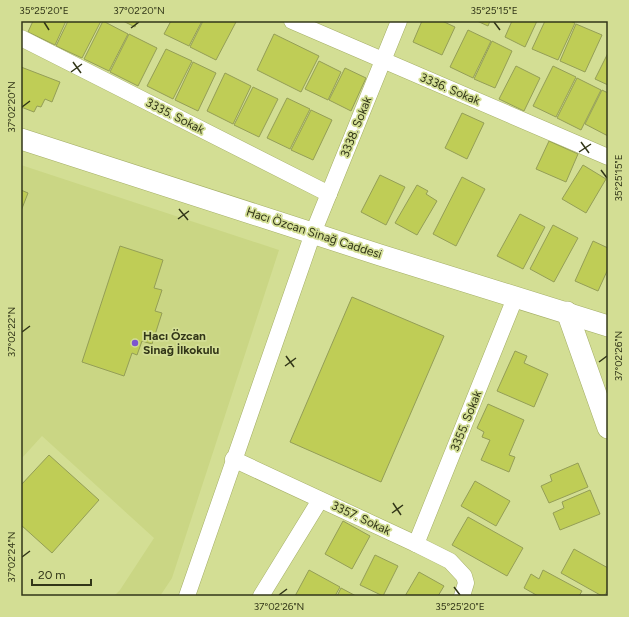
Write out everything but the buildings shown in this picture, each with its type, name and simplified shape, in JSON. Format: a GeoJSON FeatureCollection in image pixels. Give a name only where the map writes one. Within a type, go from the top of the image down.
{"type":"FeatureCollection","features":[{"type":"Feature","properties":{"kind":"street","name":"3336. Sokak"},"geometry":{"type":"LineString","coordinates":[[292,21],[382,61],[608,156]]}},
{"type":"Feature","properties":{"kind":"street","name":"3338. Sokak"},"geometry":{"type":"LineString","coordinates":[[187,596],[312,233],[399,21]]}},
{"type":"Feature","properties":{"kind":"street","name":"3335. Sokak"},"geometry":{"type":"LineString","coordinates":[[21,38],[328,194]]}},
{"type":"Feature","properties":{"kind":"street","name":"Hacı Özcan Sinağ Caddesi"},"geometry":{"type":"LineString","coordinates":[[21,139],[515,298],[567,312],[608,326]]}},
{"type":"Feature","properties":{"kind":"street","name":"3355. Sokak"},"geometry":{"type":"LineString","coordinates":[[416,544],[515,298]]}},
{"type":"Feature","properties":{"kind":"street"},"geometry":{"type":"LineString","coordinates":[[567,312],[608,428]]}},
{"type":"Feature","properties":{"kind":"street","name":"3357. Sokak"},"geometry":{"type":"LineString","coordinates":[[233,460],[450,561],[464,576],[466,583],[462,596]]}},
{"type":"Feature","properties":{"kind":"street"},"geometry":{"type":"LineString","coordinates":[[261,596],[320,500]]}},
{"type":"Feature","properties":{"kind":"shaded area","name":"Hacı Özcan Sinağ İlkokulu"},"geometry":{"type":"Polygon","coordinates":[[[21,165],[279,250],[172,578],[160,596],[114,596],[120,590],[154,538],[42,436],[21,459],[21,165]]]}},
{"type":"Feature","properties":{"kind":"place","name":"Hacı Özcan Sinağ İlkokulu"},"geometry":{"type":"Point","coordinates":[135,343]}}]}
